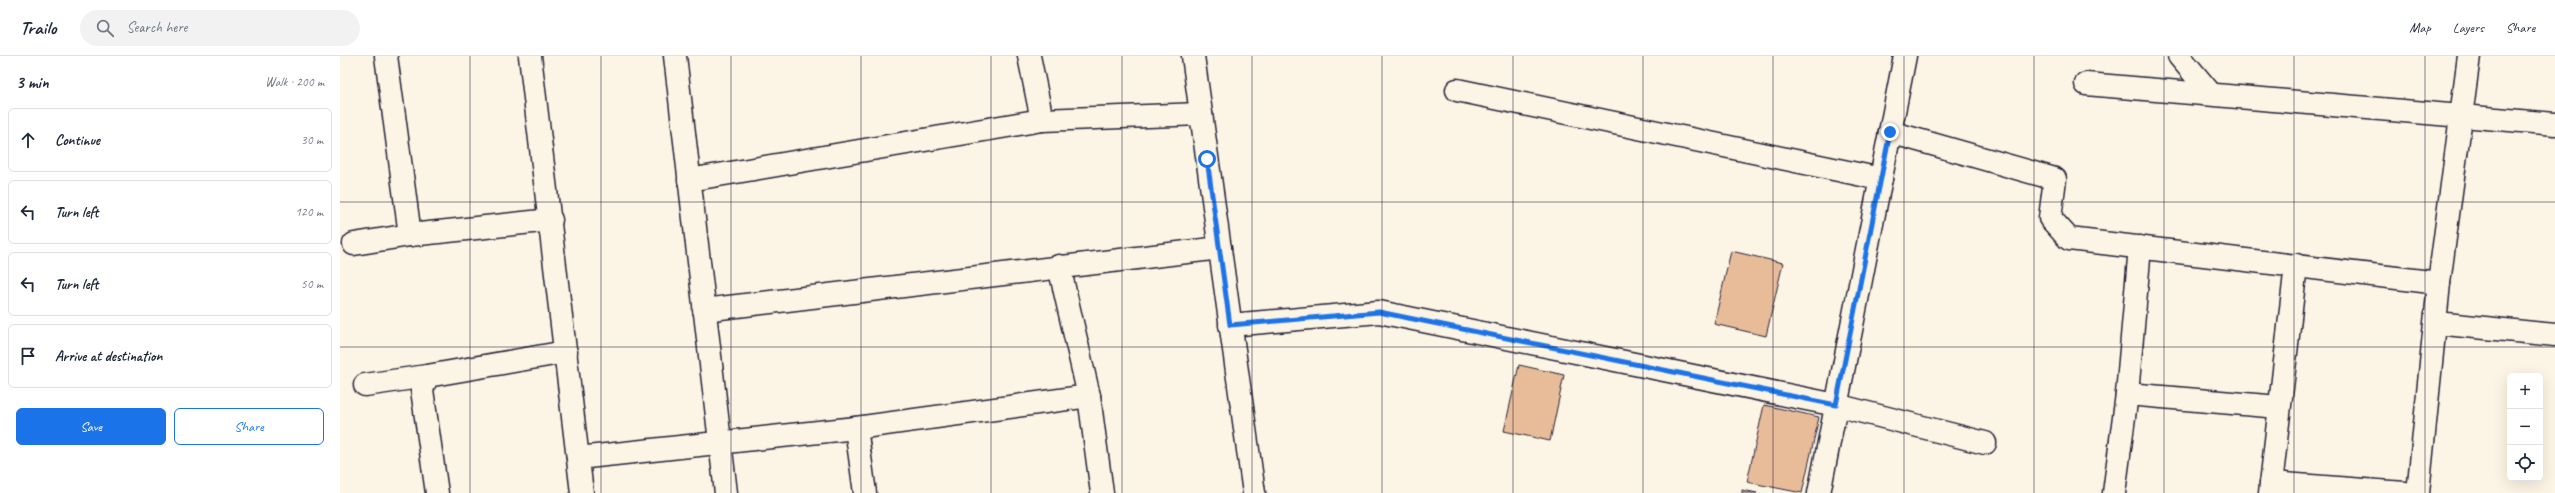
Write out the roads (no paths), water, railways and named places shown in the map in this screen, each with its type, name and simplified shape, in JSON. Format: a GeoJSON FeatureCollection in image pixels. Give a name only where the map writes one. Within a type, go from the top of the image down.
{"type":"FeatureCollection","features":[{"type":"Feature","properties":{"kind":"street"},"geometry":{"type":"LineString","coordinates":[[386,56],[410,235]]}},
{"type":"Feature","properties":{"kind":"street"},"geometry":{"type":"LineString","coordinates":[[530,56],[551,220],[582,493]]}},
{"type":"Feature","properties":{"kind":"street"},"geometry":{"type":"LineString","coordinates":[[675,56],[726,493]]}},
{"type":"Feature","properties":{"kind":"street"},"geometry":{"type":"LineString","coordinates":[[1029,56],[1042,120]]}},
{"type":"Feature","properties":{"kind":"street"},"geometry":{"type":"LineString","coordinates":[[1193,56],[1254,493]]}},
{"type":"Feature","properties":{"kind":"street"},"geometry":{"type":"LineString","coordinates":[[1819,493],[1905,56]]}},
{"type":"Feature","properties":{"kind":"street"},"geometry":{"type":"LineString","coordinates":[[2179,56],[2211,94]]}},
{"type":"Feature","properties":{"kind":"street"},"geometry":{"type":"LineString","coordinates":[[2418,493],[2439,283],[2469,56]]}},
{"type":"Feature","properties":{"kind":"street"},"geometry":{"type":"LineString","coordinates":[[2086,84],[2555,124]]}},
{"type":"Feature","properties":{"kind":"street"},"geometry":{"type":"LineString","coordinates":[[1457,90],[1881,179]]}},
{"type":"Feature","properties":{"kind":"street"},"geometry":{"type":"LineString","coordinates":[[689,180],[1042,120],[1201,114]]}},
{"type":"Feature","properties":{"kind":"street"},"geometry":{"type":"LineString","coordinates":[[1890,132],[2055,180],[2050,218],[2069,239],[2439,283]]}},
{"type":"Feature","properties":{"kind":"street"},"geometry":{"type":"LineString","coordinates":[[354,244],[410,235],[551,220]]}},
{"type":"Feature","properties":{"kind":"street"},"geometry":{"type":"LineString","coordinates":[[2114,493],[2127,394],[2140,247]]}},
{"type":"Feature","properties":{"kind":"street"},"geometry":{"type":"LineString","coordinates":[[704,310],[1059,266],[1220,248]]}},
{"type":"Feature","properties":{"kind":"street"},"geometry":{"type":"LineString","coordinates":[[1059,266],[1089,396],[1102,493]]}},
{"type":"Feature","properties":{"kind":"street"},"geometry":{"type":"LineString","coordinates":[[2296,266],[2271,488],[2405,493]]}},
{"type":"Feature","properties":{"kind":"street"},"geometry":{"type":"LineString","coordinates":[[1230,325],[1379,312],[1836,405],[1986,443]]}},
{"type":"Feature","properties":{"kind":"street"},"geometry":{"type":"LineString","coordinates":[[2436,323],[2555,335]]}},
{"type":"Feature","properties":{"kind":"street"},"geometry":{"type":"LineString","coordinates":[[365,385],[566,352]]}},
{"type":"Feature","properties":{"kind":"street"},"geometry":{"type":"LineString","coordinates":[[427,376],[422,390],[437,493]]}},
{"type":"Feature","properties":{"kind":"street"},"geometry":{"type":"LineString","coordinates":[[2127,394],[2279,407]]}},
{"type":"Feature","properties":{"kind":"street"},"geometry":{"type":"LineString","coordinates":[[578,458],[720,444],[856,428],[1089,396]]}},
{"type":"Feature","properties":{"kind":"street"},"geometry":{"type":"LineString","coordinates":[[856,428],[865,493]]}}]}
